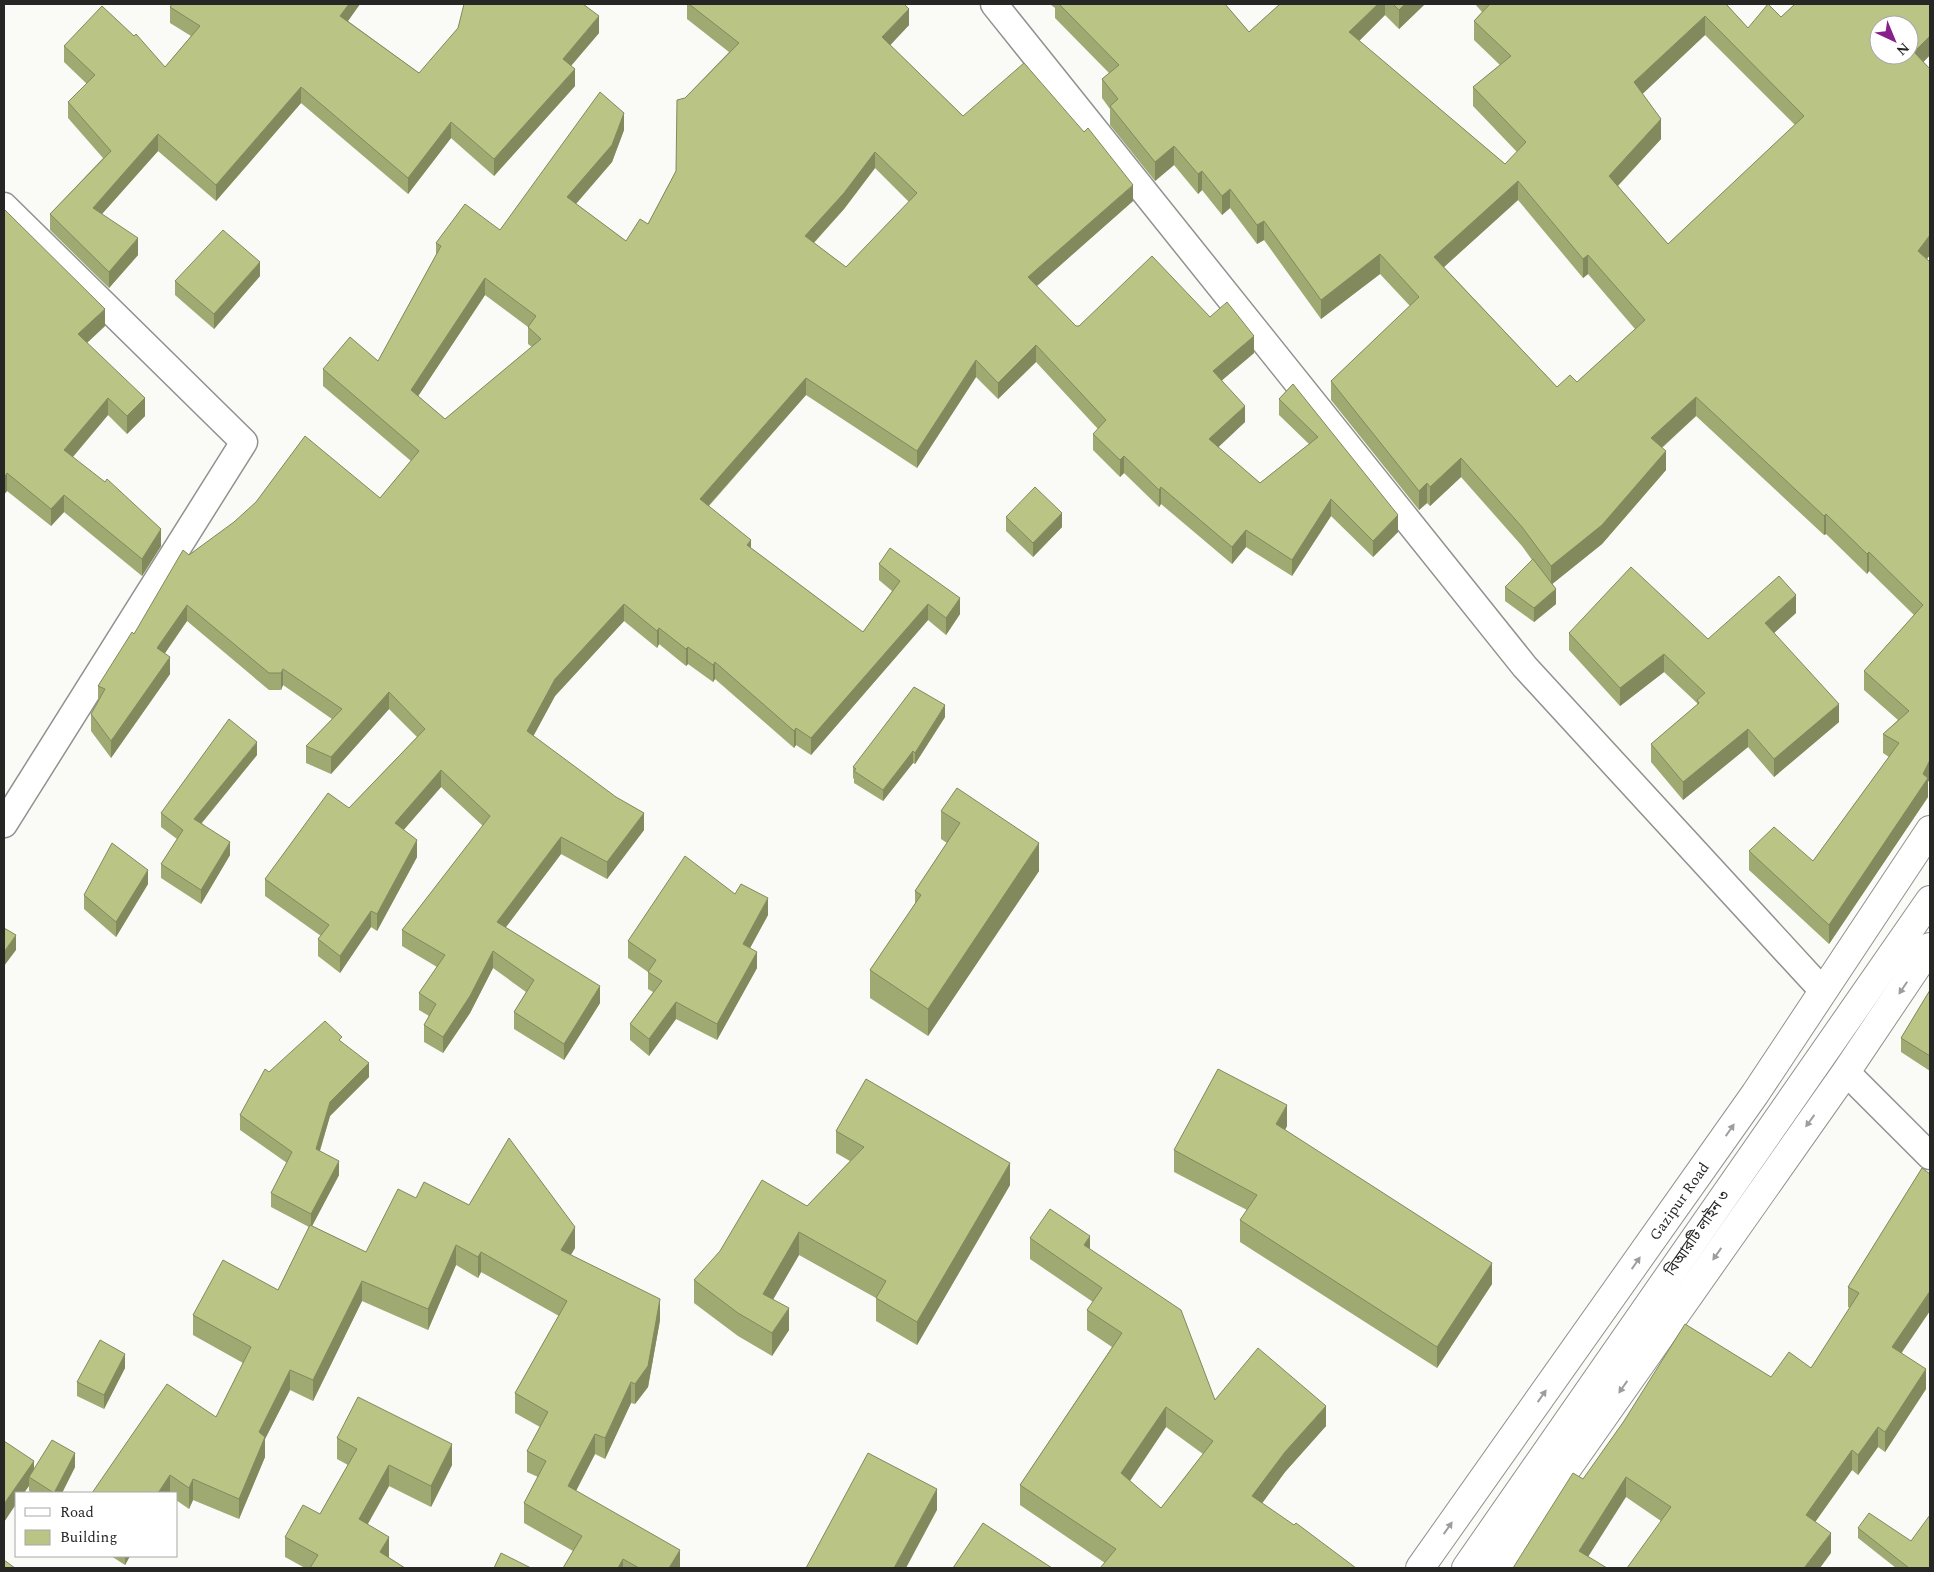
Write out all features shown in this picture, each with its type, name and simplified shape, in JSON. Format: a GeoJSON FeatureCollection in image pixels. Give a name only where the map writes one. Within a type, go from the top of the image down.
{"type":"FeatureCollection","features":[{"type":"Feature","properties":{"kind":"main road","name":"Gazipur Road"},"geometry":{"type":"LineString","coordinates":[[1420,1568],[1750,1102],[1930,830]]}},
{"type":"Feature","properties":{"kind":"main road","name":"বিআরটি লাইন ৩"},"geometry":{"type":"LineString","coordinates":[[1466,1568],[1930,900]]}},
{"type":"Feature","properties":{"kind":"main road"},"geometry":{"type":"LineString","coordinates":[[1497,1568],[1846,1072],[1930,947]]}},
{"type":"Feature","properties":{"kind":"street"},"geometry":{"type":"LineString","coordinates":[[994,4],[1525,667],[1823,991]]}},
{"type":"Feature","properties":{"kind":"street"},"geometry":{"type":"LineString","coordinates":[[4,206],[244,442],[4,824]]}},
{"type":"Feature","properties":{"kind":"street"},"geometry":{"type":"LineString","coordinates":[[1846,1072],[1930,1156]]}},
{"type":"Feature","properties":{"kind":"building"},"geometry":{"type":"Polygon","coordinates":[[[172,4],[349,4],[340,16],[419,73],[458,28],[464,4],[583,4],[599,16],[563,59],[575,69],[494,159],[451,122],[408,178],[301,87],[216,185],[158,134],[93,208],[138,238],[109,272],[50,214],[111,151],[68,102],[95,75],[64,46],[102,6],[134,36],[136,34],[165,67],[200,26],[170,7],[172,4]]]}},
{"type":"Feature","properties":{"kind":"building"},"geometry":{"type":"Polygon","coordinates":[[[689,4],[904,4],[909,9],[882,37],[963,116],[1024,63],[1084,132],[1088,128],[1133,185],[1028,277],[1076,326],[1079,326],[1152,256],[1210,317],[1227,302],[1254,336],[1213,371],[1245,406],[1209,439],[1260,483],[1318,437],[1279,399],[1293,384],[1398,515],[1373,541],[1331,499],[1292,560],[1246,530],[1232,547],[1161,487],[1159,490],[1124,456],[1120,460],[1093,434],[1106,420],[1036,345],[998,383],[976,360],[917,451],[806,378],[700,499],[751,540],[747,545],[863,632],[900,581],[879,564],[890,548],[960,598],[946,618],[928,604],[811,738],[796,728],[794,731],[715,662],[713,665],[688,647],[686,649],[659,628],[657,631],[624,604],[555,679],[527,731],[616,797],[644,813],[607,862],[561,837],[497,922],[600,986],[564,1044],[514,1012],[534,980],[493,951],[470,996],[443,1037],[424,1025],[436,1004],[419,993],[445,955],[402,930],[490,816],[441,770],[395,823],[417,840],[377,914],[371,911],[340,956],[318,939],[329,925],[265,879],[328,793],[349,808],[425,729],[389,692],[331,757],[306,746],[342,709],[283,669],[281,673],[269,673],[187,605],[157,648],[170,657],[111,741],[91,714],[105,689],[98,686],[132,632],[134,634],[183,550],[189,555],[234,522],[256,502],[305,436],[380,498],[419,451],[323,369],[350,337],[378,361],[441,246],[436,243],[465,204],[500,230],[600,92],[624,113],[612,145],[567,197],[626,241],[640,219],[648,224],[676,171],[677,100],[685,98],[739,43],[689,4]],[[875,152],[844,193],[805,236],[846,267],[917,193],[875,152]],[[485,278],[411,390],[445,419],[541,339],[528,327],[536,316],[485,278]]]}},
{"type":"Feature","properties":{"kind":"building"},"geometry":{"type":"Polygon","coordinates":[[[1059,4],[1225,4],[1249,32],[1280,4],[1378,4],[1349,32],[1505,164],[1526,142],[1473,87],[1511,56],[1474,21],[1490,4],[1726,4],[1748,28],[1768,4],[1781,17],[1795,4],[1930,4],[1930,36],[1919,47],[1919,15],[1869,15],[1869,65],[1919,65],[1919,57],[1930,69],[1930,235],[1918,251],[1930,262],[1930,760],[1923,774],[1928,778],[1829,925],[1749,851],[1774,827],[1813,861],[1899,743],[1883,734],[1909,711],[1864,671],[1923,605],[1869,552],[1867,554],[1826,514],[1824,516],[1696,397],[1651,438],[1666,451],[1602,525],[1551,566],[1522,527],[1461,458],[1430,487],[1427,483],[1419,491],[1331,381],[1419,297],[1380,254],[1321,300],[1264,221],[1257,225],[1230,189],[1222,196],[1202,171],[1198,174],[1174,146],[1155,162],[1110,106],[1118,99],[1102,79],[1119,65],[1059,4]],[[1705,16],[1634,82],[1661,119],[1609,176],[1668,244],[1804,116],[1705,16]],[[1518,181],[1434,257],[1557,387],[1570,375],[1577,382],[1645,320],[1588,255],[1583,259],[1518,181]]]}},
{"type":"Feature","properties":{"kind":"building"},"geometry":{"type":"Polygon","coordinates":[[[1393,4],[1405,4],[1399,10],[1393,4]]]}},
{"type":"Feature","properties":{"kind":"building"},"geometry":{"type":"Polygon","coordinates":[[[4,209],[105,309],[78,334],[145,398],[127,416],[108,398],[64,450],[105,482],[107,479],[161,529],[142,559],[64,495],[51,509],[7,473],[4,478],[4,209]]]}},
{"type":"Feature","properties":{"kind":"building"},"geometry":{"type":"Polygon","coordinates":[[[223,230],[260,262],[214,314],[175,281],[223,230]]]}},
{"type":"Feature","properties":{"kind":"building"},"geometry":{"type":"Polygon","coordinates":[[[1035,487],[1062,513],[1033,543],[1006,517],[1035,487]]]}},
{"type":"Feature","properties":{"kind":"building"},"geometry":{"type":"Polygon","coordinates":[[[1533,559],[1556,589],[1534,608],[1505,587],[1533,559]]]}},
{"type":"Feature","properties":{"kind":"building"},"geometry":{"type":"Polygon","coordinates":[[[1631,567],[1708,639],[1779,576],[1796,595],[1765,623],[1839,704],[1774,759],[1748,729],[1683,782],[1651,744],[1699,703],[1697,700],[1705,693],[1664,654],[1620,688],[1569,633],[1631,567]]]}},
{"type":"Feature","properties":{"kind":"building"},"geometry":{"type":"Polygon","coordinates":[[[914,687],[945,705],[915,753],[913,751],[883,790],[854,771],[856,769],[853,767],[914,687]]]}},
{"type":"Feature","properties":{"kind":"building"},"geometry":{"type":"Polygon","coordinates":[[[229,719],[257,742],[194,819],[230,842],[201,890],[161,864],[183,830],[161,813],[229,719]]]}},
{"type":"Feature","properties":{"kind":"building"},"geometry":{"type":"Polygon","coordinates":[[[957,788],[1039,843],[928,1009],[870,970],[921,895],[915,891],[960,823],[941,811],[957,788]]]}},
{"type":"Feature","properties":{"kind":"building"},"geometry":{"type":"Polygon","coordinates":[[[112,843],[148,870],[116,922],[84,895],[112,843]]]}},
{"type":"Feature","properties":{"kind":"building"},"geometry":{"type":"Polygon","coordinates":[[[685,856],[735,894],[741,884],[768,898],[743,944],[757,952],[717,1024],[676,1002],[649,1039],[630,1024],[662,981],[648,972],[656,960],[628,941],[685,856]]]}},
{"type":"Feature","properties":{"kind":"building"},"geometry":{"type":"Polygon","coordinates":[[[4,928],[16,935],[4,952],[4,928]]]}},
{"type":"Feature","properties":{"kind":"building"},"geometry":{"type":"Polygon","coordinates":[[[1930,990],[1930,1056],[1901,1038],[1930,990]]]}},
{"type":"Feature","properties":{"kind":"building"},"geometry":{"type":"Polygon","coordinates":[[[325,1021],[342,1037],[339,1040],[369,1063],[330,1102],[316,1149],[339,1161],[311,1214],[271,1193],[292,1152],[240,1115],[265,1069],[269,1072],[325,1021]]]}},
{"type":"Feature","properties":{"kind":"building"},"geometry":{"type":"Polygon","coordinates":[[[1218,1069],[1287,1105],[1276,1124],[1492,1263],[1437,1347],[1240,1220],[1257,1195],[1174,1150],[1218,1069]]]}},
{"type":"Feature","properties":{"kind":"building"},"geometry":{"type":"Polygon","coordinates":[[[866,1079],[1010,1163],[917,1322],[876,1298],[886,1281],[799,1232],[763,1294],[789,1308],[772,1333],[738,1313],[694,1280],[720,1251],[762,1180],[807,1206],[864,1147],[836,1131],[866,1079]]]}},
{"type":"Feature","properties":{"kind":"building"},"geometry":{"type":"Polygon","coordinates":[[[509,1138],[575,1227],[561,1250],[660,1299],[648,1366],[635,1384],[631,1382],[605,1438],[595,1434],[568,1486],[680,1550],[669,1568],[639,1568],[623,1559],[618,1568],[563,1568],[582,1536],[524,1503],[546,1461],[527,1451],[548,1412],[515,1393],[567,1301],[481,1252],[478,1257],[456,1245],[428,1309],[362,1281],[313,1380],[290,1370],[259,1432],[265,1437],[239,1499],[193,1479],[189,1488],[170,1475],[159,1492],[93,1492],[167,1384],[216,1417],[251,1347],[193,1315],[223,1260],[278,1290],[310,1225],[366,1252],[398,1189],[416,1198],[424,1182],[469,1205],[509,1138]]]}},
{"type":"Feature","properties":{"kind":"building"},"geometry":{"type":"Polygon","coordinates":[[[1922,1168],[1930,1174],[1930,1291],[1892,1347],[1926,1369],[1885,1432],[1878,1427],[1858,1455],[1852,1450],[1806,1515],[1831,1533],[1804,1568],[1627,1568],[1671,1507],[1626,1477],[1579,1551],[1607,1568],[1513,1568],[1573,1473],[1583,1479],[1624,1421],[1685,1324],[1771,1377],[1789,1352],[1811,1368],[1859,1293],[1848,1287],[1922,1168]]]}},
{"type":"Feature","properties":{"kind":"building"},"geometry":{"type":"Polygon","coordinates":[[[1050,1209],[1090,1236],[1084,1245],[1181,1310],[1215,1400],[1258,1348],[1326,1406],[1285,1452],[1252,1496],[1294,1525],[1296,1523],[1356,1568],[1100,1568],[1116,1549],[1020,1485],[1122,1333],[1087,1310],[1102,1288],[1030,1238],[1050,1209]],[[1166,1407],[1121,1473],[1161,1508],[1213,1441],[1166,1407]]]}},
{"type":"Feature","properties":{"kind":"building"},"geometry":{"type":"Polygon","coordinates":[[[100,1340],[125,1354],[104,1395],[77,1382],[100,1340]]]}},
{"type":"Feature","properties":{"kind":"building"},"geometry":{"type":"Polygon","coordinates":[[[358,1397],[452,1444],[431,1486],[389,1465],[359,1519],[389,1537],[380,1552],[405,1568],[310,1568],[318,1555],[285,1537],[303,1505],[320,1514],[357,1449],[337,1438],[358,1397]]]}},
{"type":"Feature","properties":{"kind":"building"},"geometry":{"type":"Polygon","coordinates":[[[52,1440],[75,1453],[55,1492],[29,1477],[52,1440]]]}},
{"type":"Feature","properties":{"kind":"building"},"geometry":{"type":"Polygon","coordinates":[[[4,1441],[34,1461],[4,1504],[4,1441]]]}},
{"type":"Feature","properties":{"kind":"building"},"geometry":{"type":"Polygon","coordinates":[[[868,1453],[937,1489],[894,1568],[806,1568],[868,1453]]]}},
{"type":"Feature","properties":{"kind":"building"},"geometry":{"type":"Polygon","coordinates":[[[1869,1513],[1911,1541],[1930,1515],[1930,1568],[1909,1568],[1858,1528],[1869,1513]]]}},
{"type":"Feature","properties":{"kind":"building"},"geometry":{"type":"Polygon","coordinates":[[[983,1523],[1052,1568],[953,1568],[983,1523]]]}},
{"type":"Feature","properties":{"kind":"building"},"geometry":{"type":"Polygon","coordinates":[[[501,1553],[531,1568],[494,1568],[501,1553]]]}},
{"type":"Feature","properties":{"kind":"building"},"geometry":{"type":"Polygon","coordinates":[[[4,1560],[15,1568],[4,1568],[4,1560]]]}}]}
